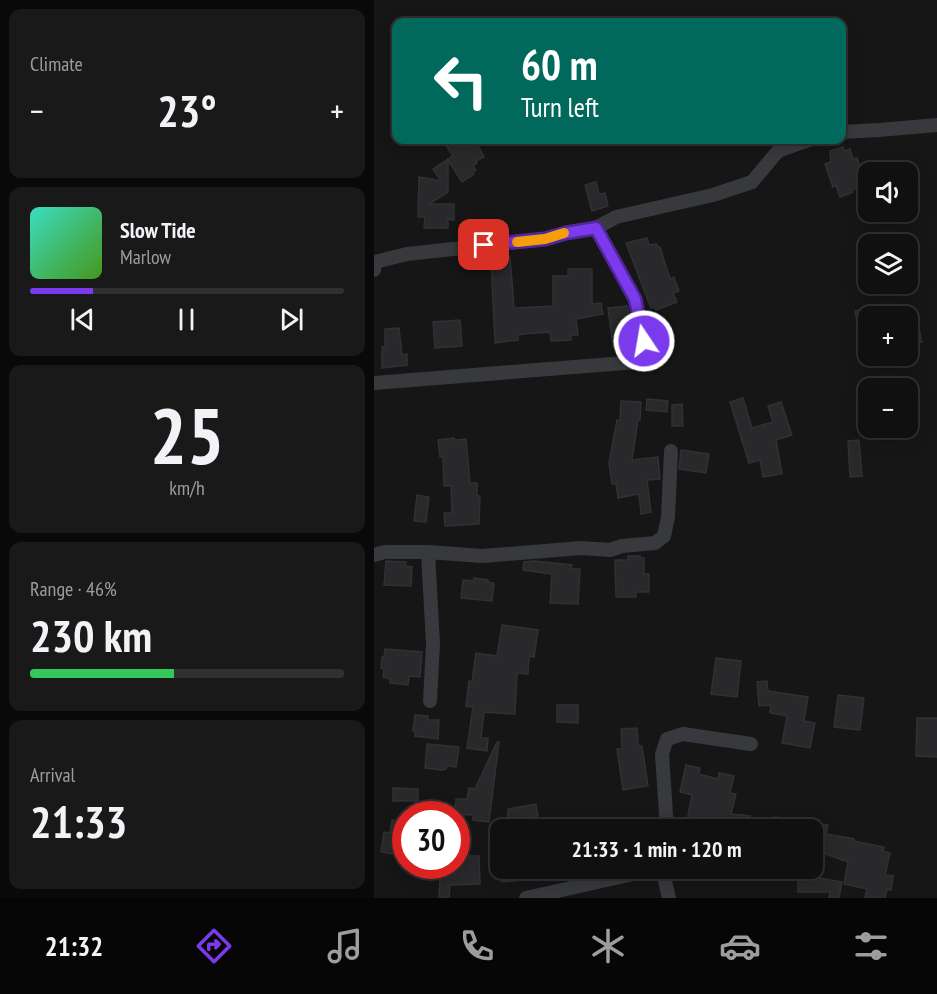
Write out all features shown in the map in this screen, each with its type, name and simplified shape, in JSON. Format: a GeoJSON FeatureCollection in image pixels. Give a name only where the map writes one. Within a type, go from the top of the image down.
{"type":"FeatureCollection","features":[{"type":"Feature","properties":{"kind":"street"},"geometry":{"type":"LineString","coordinates":[[846,132],[938,125]]}},
{"type":"Feature","properties":{"kind":"street"},"geometry":{"type":"LineString","coordinates":[[374,261],[407,254],[545,239],[596,228],[616,217],[713,195],[752,182],[778,151],[798,144]]}},
{"type":"Feature","properties":{"kind":"street"},"geometry":{"type":"LineString","coordinates":[[374,383],[637,362],[645,353],[635,299],[596,228]]}},
{"type":"Feature","properties":{"kind":"street"},"geometry":{"type":"LineString","coordinates":[[374,555],[385,552],[428,552],[502,556],[581,548],[610,550],[622,546],[655,543],[664,536],[668,516],[671,451]]}},
{"type":"Feature","properties":{"kind":"street"},"geometry":{"type":"LineString","coordinates":[[428,552],[433,644],[430,701]]}},
{"type":"Feature","properties":{"kind":"street"},"geometry":{"type":"LineString","coordinates":[[666,819],[662,754],[667,739],[683,734],[751,744]]}},
{"type":"Feature","properties":{"kind":"street"},"geometry":{"type":"LineString","coordinates":[[526,898],[612,879]]}},
{"type":"Feature","properties":{"kind":"street"},"geometry":{"type":"LineString","coordinates":[[664,879],[669,898]]}},
{"type":"Feature","properties":{"kind":"building"},"geometry":{"type":"Polygon","coordinates":[[[446,144],[477,144],[484,157],[476,161],[477,163],[473,166],[476,170],[474,174],[462,182],[448,160],[448,192],[429,204],[454,204],[454,220],[448,219],[448,228],[424,228],[425,217],[418,217],[419,177],[441,181],[433,169],[453,156],[446,144]]]}},
{"type":"Feature","properties":{"kind":"building"},"geometry":{"type":"Polygon","coordinates":[[[843,147],[844,151],[850,149],[853,159],[857,158],[858,162],[858,178],[856,179],[858,187],[840,197],[836,185],[833,187],[825,164],[831,162],[830,151],[843,147]]]}},
{"type":"Feature","properties":{"kind":"building"},"geometry":{"type":"Polygon","coordinates":[[[596,182],[599,194],[605,193],[608,206],[592,211],[585,185],[596,182]]]}},
{"type":"Feature","properties":{"kind":"building"},"geometry":{"type":"Polygon","coordinates":[[[647,238],[649,245],[657,244],[660,247],[670,279],[674,277],[679,291],[673,293],[677,302],[656,310],[654,307],[651,308],[626,243],[647,238]]]}},
{"type":"Feature","properties":{"kind":"building"},"geometry":{"type":"Polygon","coordinates":[[[510,256],[514,308],[553,306],[553,276],[568,276],[568,269],[592,269],[592,304],[601,303],[603,314],[576,319],[578,335],[571,335],[571,340],[551,341],[550,332],[518,335],[518,340],[495,343],[491,258],[510,256]]]}},
{"type":"Feature","properties":{"kind":"building"},"geometry":{"type":"Polygon","coordinates":[[[627,306],[633,331],[628,332],[629,345],[613,346],[608,308],[627,306]]]}},
{"type":"Feature","properties":{"kind":"building"},"geometry":{"type":"Polygon","coordinates":[[[858,310],[858,326],[855,311],[858,310]]]}},
{"type":"Feature","properties":{"kind":"building"},"geometry":{"type":"Polygon","coordinates":[[[460,320],[462,346],[435,348],[433,322],[460,320]]]}},
{"type":"Feature","properties":{"kind":"building"},"geometry":{"type":"Polygon","coordinates":[[[918,324],[922,342],[918,343],[918,324]]]}},
{"type":"Feature","properties":{"kind":"building"},"geometry":{"type":"Polygon","coordinates":[[[399,328],[402,355],[407,354],[407,365],[382,368],[385,329],[399,328]]]}},
{"type":"Feature","properties":{"kind":"building"},"geometry":{"type":"Polygon","coordinates":[[[743,398],[752,428],[773,422],[768,406],[781,402],[792,435],[776,440],[782,474],[763,477],[760,460],[749,463],[730,402],[743,398]]]}},
{"type":"Feature","properties":{"kind":"building"},"geometry":{"type":"Polygon","coordinates":[[[647,399],[668,401],[667,412],[646,410],[647,399]]]}},
{"type":"Feature","properties":{"kind":"building"},"geometry":{"type":"Polygon","coordinates":[[[621,401],[641,402],[632,460],[658,457],[660,479],[647,480],[651,512],[641,514],[639,494],[618,498],[616,484],[612,484],[609,463],[617,420],[620,420],[621,401]]]}},
{"type":"Feature","properties":{"kind":"building"},"geometry":{"type":"Polygon","coordinates":[[[682,404],[683,426],[672,426],[672,405],[682,404]]]}},
{"type":"Feature","properties":{"kind":"building"},"geometry":{"type":"Polygon","coordinates":[[[454,438],[454,440],[466,439],[470,483],[477,483],[477,496],[480,496],[479,524],[445,526],[444,513],[452,513],[451,486],[444,486],[443,457],[440,457],[438,440],[454,438]]]}},
{"type":"Feature","properties":{"kind":"building"},"geometry":{"type":"Polygon","coordinates":[[[859,440],[862,476],[850,477],[848,441],[859,440]]]}},
{"type":"Feature","properties":{"kind":"building"},"geometry":{"type":"Polygon","coordinates":[[[681,450],[709,454],[706,473],[679,469],[681,450]]]}},
{"type":"Feature","properties":{"kind":"building"},"geometry":{"type":"Polygon","coordinates":[[[417,495],[429,497],[426,522],[414,521],[417,495]]]}},
{"type":"Feature","properties":{"kind":"building"},"geometry":{"type":"Polygon","coordinates":[[[628,556],[644,558],[644,574],[649,574],[649,592],[636,592],[636,597],[616,597],[615,560],[628,560],[628,556]]]}},
{"type":"Feature","properties":{"kind":"building"},"geometry":{"type":"Polygon","coordinates":[[[386,561],[406,562],[405,566],[412,567],[411,586],[384,585],[386,561]]]}},
{"type":"Feature","properties":{"kind":"building"},"geometry":{"type":"Polygon","coordinates":[[[524,562],[572,565],[571,569],[580,569],[578,604],[550,603],[552,574],[523,570],[524,562]]]}},
{"type":"Feature","properties":{"kind":"building"},"geometry":{"type":"Polygon","coordinates":[[[474,578],[494,583],[492,601],[461,598],[463,580],[474,581],[474,578]]]}},
{"type":"Feature","properties":{"kind":"building"},"geometry":{"type":"Polygon","coordinates":[[[502,625],[538,630],[534,657],[529,656],[528,674],[517,673],[515,714],[484,712],[481,738],[488,738],[487,751],[467,748],[473,707],[466,706],[476,653],[497,656],[502,625]]]}},
{"type":"Feature","properties":{"kind":"building"},"geometry":{"type":"Polygon","coordinates":[[[385,649],[422,652],[420,677],[409,676],[408,685],[390,683],[390,679],[383,677],[384,669],[381,668],[385,649]]]}},
{"type":"Feature","properties":{"kind":"building"},"geometry":{"type":"Polygon","coordinates":[[[716,658],[741,661],[737,697],[711,694],[716,658]]]}},
{"type":"Feature","properties":{"kind":"building"},"geometry":{"type":"Polygon","coordinates":[[[767,681],[768,691],[808,697],[804,721],[815,723],[810,748],[782,743],[787,716],[770,713],[771,705],[759,706],[757,682],[767,681]]]}},
{"type":"Feature","properties":{"kind":"building"},"geometry":{"type":"Polygon","coordinates":[[[838,695],[864,698],[860,730],[834,727],[838,695]]]}},
{"type":"Feature","properties":{"kind":"building"},"geometry":{"type":"Polygon","coordinates":[[[557,705],[578,705],[578,723],[557,722],[557,705]]]}},
{"type":"Feature","properties":{"kind":"building"},"geometry":{"type":"Polygon","coordinates":[[[415,715],[428,716],[428,720],[439,720],[438,739],[415,736],[415,731],[413,731],[415,715]]]}},
{"type":"Feature","properties":{"kind":"building"},"geometry":{"type":"Polygon","coordinates":[[[917,718],[938,718],[938,757],[916,756],[917,718]]]}},
{"type":"Feature","properties":{"kind":"building"},"geometry":{"type":"Polygon","coordinates":[[[637,728],[638,746],[642,746],[648,786],[623,790],[617,749],[622,749],[621,729],[637,728]]]}},
{"type":"Feature","properties":{"kind":"building"},"geometry":{"type":"Polygon","coordinates":[[[499,742],[489,822],[473,820],[473,815],[470,815],[470,801],[456,801],[456,799],[467,799],[469,788],[475,789],[499,742]]]}},
{"type":"Feature","properties":{"kind":"building"},"geometry":{"type":"Polygon","coordinates":[[[427,744],[459,747],[456,767],[447,766],[442,770],[425,768],[427,744]]]}},
{"type":"Feature","properties":{"kind":"building"},"geometry":{"type":"Polygon","coordinates":[[[686,765],[700,768],[699,774],[718,779],[719,773],[734,776],[730,793],[736,794],[731,814],[750,816],[750,819],[687,819],[692,795],[680,792],[686,765]]]}},
{"type":"Feature","properties":{"kind":"building"},"geometry":{"type":"Polygon","coordinates":[[[393,788],[418,789],[418,801],[393,801],[393,788]]]}},
{"type":"Feature","properties":{"kind":"building"},"geometry":{"type":"Polygon","coordinates":[[[536,804],[538,816],[528,819],[508,819],[508,809],[536,804]]]}},
{"type":"Feature","properties":{"kind":"building"},"geometry":{"type":"Polygon","coordinates":[[[392,820],[392,854],[381,852],[384,832],[390,833],[392,820]]]}},
{"type":"Feature","properties":{"kind":"building"},"geometry":{"type":"Polygon","coordinates":[[[823,824],[828,825],[826,834],[884,847],[883,851],[890,853],[885,875],[893,876],[891,890],[887,889],[885,898],[865,898],[867,889],[844,884],[848,862],[823,853],[823,824]]]}},
{"type":"Feature","properties":{"kind":"building"},"geometry":{"type":"Polygon","coordinates":[[[470,856],[479,856],[480,884],[450,885],[449,897],[439,897],[440,879],[470,879],[470,856]]]}},
{"type":"Feature","properties":{"kind":"building"},"geometry":{"type":"Polygon","coordinates":[[[502,879],[538,879],[502,882],[502,879]]]}},
{"type":"Feature","properties":{"kind":"building"},"geometry":{"type":"Polygon","coordinates":[[[798,879],[823,879],[842,882],[839,898],[829,898],[830,892],[798,892],[798,879]]]}},
{"type":"Feature","properties":{"kind":"slow traffic"},"geometry":{"type":"LineString","coordinates":[[517,242],[545,239],[564,233]]}},
{"type":"Feature","properties":{"kind":"route"},"geometry":{"type":"LineString","coordinates":[[484,245],[545,239],[596,228],[635,299],[644,341]]}}]}
